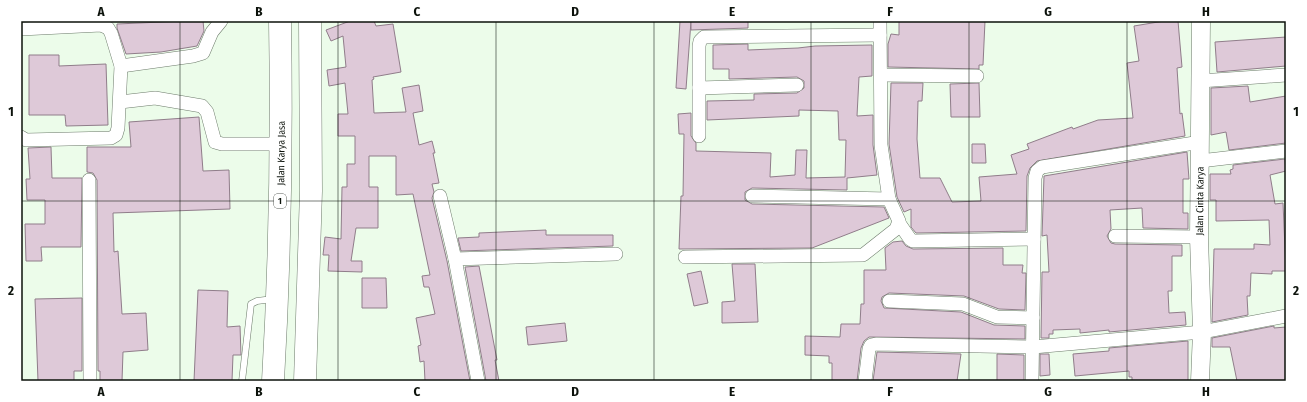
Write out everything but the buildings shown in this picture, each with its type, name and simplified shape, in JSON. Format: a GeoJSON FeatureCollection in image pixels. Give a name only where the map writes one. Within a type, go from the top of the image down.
{"type":"FeatureCollection","features":[{"type":"Feature","properties":{"kind":"highway","name":"Jalan Karya Jasa"},"geometry":{"type":"LineString","coordinates":[[273,381],[278,298],[282,144],[280,21]]}},
{"type":"Feature","properties":{"kind":"highway"},"geometry":{"type":"LineString","coordinates":[[305,381],[311,191],[310,21]]}},
{"type":"Feature","properties":{"kind":"street"},"geometry":{"type":"LineString","coordinates":[[121,66],[193,56],[203,53],[212,32],[221,21]]}},
{"type":"Feature","properties":{"kind":"street"},"geometry":{"type":"LineString","coordinates":[[880,21],[880,145],[889,199],[899,223],[910,239],[913,241],[1034,239]]}},
{"type":"Feature","properties":{"kind":"street","name":"Jalan Cinta Karya"},"geometry":{"type":"LineString","coordinates":[[1200,381],[1202,332],[1199,237],[1202,21]]}},
{"type":"Feature","properties":{"kind":"street"},"geometry":{"type":"LineString","coordinates":[[21,30],[101,25],[108,28],[111,33],[121,66],[120,102],[116,135],[111,138],[26,140],[21,137]]}},
{"type":"Feature","properties":{"kind":"street"},"geometry":{"type":"LineString","coordinates":[[698,136],[699,46],[700,41],[704,37],[880,35]]}},
{"type":"Feature","properties":{"kind":"street"},"geometry":{"type":"LineString","coordinates":[[881,75],[976,76]]}},
{"type":"Feature","properties":{"kind":"street"},"geometry":{"type":"LineString","coordinates":[[1200,81],[1286,76]]}},
{"type":"Feature","properties":{"kind":"street"},"geometry":{"type":"LineString","coordinates":[[699,88],[797,85]]}},
{"type":"Feature","properties":{"kind":"street"},"geometry":{"type":"LineString","coordinates":[[120,102],[147,97],[192,103],[202,106],[207,112],[215,142],[222,144],[282,144]]}},
{"type":"Feature","properties":{"kind":"street"},"geometry":{"type":"LineString","coordinates":[[1032,381],[1034,178],[1037,171],[1042,167],[1200,142]]}},
{"type":"Feature","properties":{"kind":"street"},"geometry":{"type":"LineString","coordinates":[[1200,161],[1286,151]]}},
{"type":"Feature","properties":{"kind":"street"},"geometry":{"type":"LineString","coordinates":[[89,180],[90,381]]}},
{"type":"Feature","properties":{"kind":"street"},"geometry":{"type":"LineString","coordinates":[[440,196],[455,259],[478,381]]}},
{"type":"Feature","properties":{"kind":"street"},"geometry":{"type":"LineString","coordinates":[[752,196],[889,199]]}},
{"type":"Feature","properties":{"kind":"street"},"geometry":{"type":"LineString","coordinates":[[685,257],[863,255],[896,229],[899,223]]}},
{"type":"Feature","properties":{"kind":"street"},"geometry":{"type":"LineString","coordinates":[[1114,236],[1199,237]]}},
{"type":"Feature","properties":{"kind":"street"},"geometry":{"type":"LineString","coordinates":[[455,259],[616,254]]}},
{"type":"Feature","properties":{"kind":"street"},"geometry":{"type":"LineString","coordinates":[[889,301],[963,304],[997,317],[1033,318]]}},
{"type":"Feature","properties":{"kind":"street"},"geometry":{"type":"LineString","coordinates":[[865,381],[869,349],[871,345],[876,344],[1033,347],[1202,332],[1286,316]]}},
{"type":"Feature","properties":{"kind":"lane"},"geometry":{"type":"LineString","coordinates":[[242,381],[251,304],[257,301],[278,298]]}}]}
